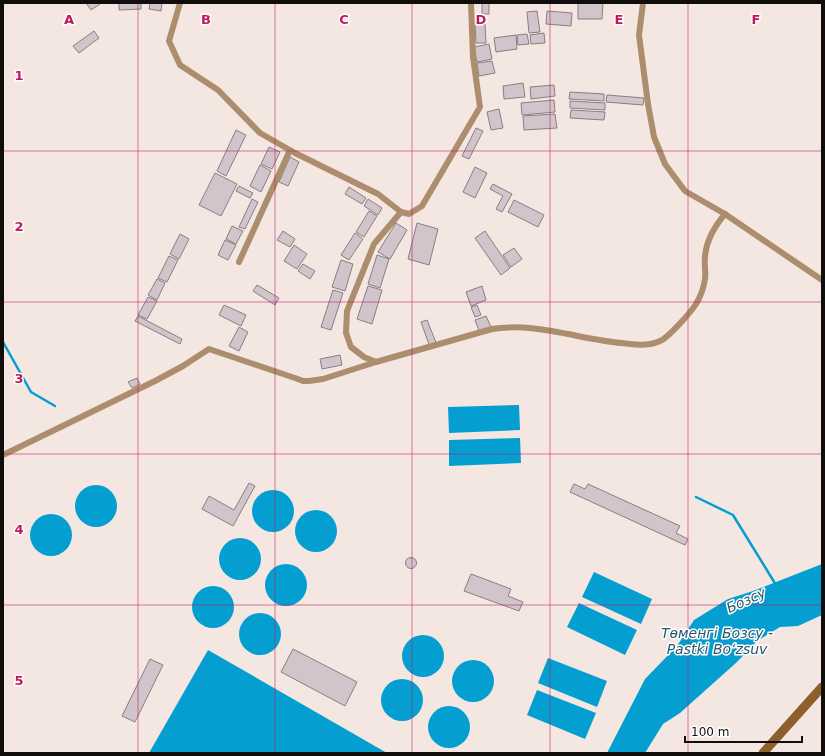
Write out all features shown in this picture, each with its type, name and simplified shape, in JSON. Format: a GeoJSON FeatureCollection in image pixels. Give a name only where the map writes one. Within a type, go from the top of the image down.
{"type":"FeatureCollection","features":[{"type":"Feature","properties":{"kind":"main road"},"geometry":{"type":"LineString","coordinates":[[763,753],[822,687]]}},
{"type":"Feature","properties":{"kind":"street"},"geometry":{"type":"LineString","coordinates":[[180,3],[169,41],[180,66],[218,90],[260,133],[290,150],[378,194],[401,212],[409,214],[422,206],[480,107],[473,57],[471,3]]}},
{"type":"Feature","properties":{"kind":"street"},"geometry":{"type":"LineString","coordinates":[[643,3],[640,35],[654,137],[665,164],[685,191],[725,214],[822,280]]}},
{"type":"Feature","properties":{"kind":"street"},"geometry":{"type":"LineString","coordinates":[[238,262],[290,150]]}},
{"type":"Feature","properties":{"kind":"street"},"geometry":{"type":"LineString","coordinates":[[376,362],[364,357],[351,347],[346,333],[347,311],[374,244],[401,212]]}},
{"type":"Feature","properties":{"kind":"street"},"geometry":{"type":"LineString","coordinates":[[3,455],[155,381],[183,366],[209,349],[303,381],[323,379],[376,362],[503,327],[534,329],[637,345],[653,344],[662,341],[679,325],[696,305],[705,279],[704,257],[711,233],[725,214]]}},
{"type":"Feature","properties":{"kind":"water"},"geometry":{"type":"Polygon","coordinates":[[[519,405],[520,430],[449,433],[448,407],[519,405]]]}},
{"type":"Feature","properties":{"kind":"water"},"geometry":{"type":"Polygon","coordinates":[[[520,438],[521,463],[449,466],[449,440],[520,438]]]}},
{"type":"Feature","properties":{"kind":"water"},"geometry":{"type":"Polygon","coordinates":[[[96,485],[111,491],[117,506],[111,521],[96,527],[81,521],[75,506],[81,491],[96,485]]]}},
{"type":"Feature","properties":{"kind":"water"},"geometry":{"type":"Polygon","coordinates":[[[273,490],[288,496],[294,511],[288,526],[273,532],[258,526],[252,511],[258,496],[273,490]]]}},
{"type":"Feature","properties":{"kind":"water"},"geometry":{"type":"Polygon","coordinates":[[[316,510],[331,516],[337,531],[331,546],[316,552],[301,546],[295,531],[301,516],[316,510]]]}},
{"type":"Feature","properties":{"kind":"water"},"geometry":{"type":"Polygon","coordinates":[[[51,514],[66,520],[72,535],[66,550],[51,556],[36,550],[30,535],[36,520],[51,514]]]}},
{"type":"Feature","properties":{"kind":"water"},"geometry":{"type":"Polygon","coordinates":[[[240,538],[255,544],[261,559],[255,574],[240,580],[225,574],[219,559],[225,544],[240,538]]]}},
{"type":"Feature","properties":{"kind":"water"},"geometry":{"type":"Polygon","coordinates":[[[286,564],[301,570],[307,585],[301,600],[286,606],[271,600],[265,585],[271,570],[286,564]]]}},
{"type":"Feature","properties":{"kind":"water","name":"Төменгі Бозсу - Pastki Boʻzsuv"},"geometry":{"type":"Polygon","coordinates":[[[822,564],[822,615],[798,626],[780,627],[757,641],[737,662],[680,713],[663,724],[645,753],[607,753],[645,679],[677,646],[694,620],[728,599],[753,591],[822,564]]]}},
{"type":"Feature","properties":{"kind":"water"},"geometry":{"type":"Polygon","coordinates":[[[594,572],[652,599],[641,624],[582,597],[594,572]]]}},
{"type":"Feature","properties":{"kind":"water"},"geometry":{"type":"Polygon","coordinates":[[[213,586],[228,592],[234,607],[228,622],[213,628],[198,622],[192,607],[198,592],[213,586]]]}},
{"type":"Feature","properties":{"kind":"water"},"geometry":{"type":"Polygon","coordinates":[[[579,603],[637,630],[625,655],[567,627],[579,603]]]}},
{"type":"Feature","properties":{"kind":"water"},"geometry":{"type":"Polygon","coordinates":[[[260,613],[275,619],[281,634],[275,649],[260,655],[245,649],[239,634],[245,619],[260,613]]]}},
{"type":"Feature","properties":{"kind":"water"},"geometry":{"type":"Polygon","coordinates":[[[423,635],[438,641],[444,656],[438,671],[423,677],[408,671],[402,656],[408,641],[423,635]]]}},
{"type":"Feature","properties":{"kind":"water"},"geometry":{"type":"Polygon","coordinates":[[[208,650],[387,753],[149,753],[208,650]]]}},
{"type":"Feature","properties":{"kind":"water"},"geometry":{"type":"Polygon","coordinates":[[[548,658],[607,681],[597,707],[538,683],[548,658]]]}},
{"type":"Feature","properties":{"kind":"water"},"geometry":{"type":"Polygon","coordinates":[[[473,660],[488,666],[494,681],[488,696],[473,702],[458,696],[452,681],[458,666],[473,660]]]}},
{"type":"Feature","properties":{"kind":"water"},"geometry":{"type":"Polygon","coordinates":[[[402,679],[417,685],[423,700],[417,715],[402,721],[387,715],[381,700],[387,685],[402,679]]]}},
{"type":"Feature","properties":{"kind":"water"},"geometry":{"type":"Polygon","coordinates":[[[537,690],[596,713],[585,739],[527,715],[537,690]]]}},
{"type":"Feature","properties":{"kind":"water"},"geometry":{"type":"Polygon","coordinates":[[[449,706],[464,712],[470,727],[464,742],[449,748],[434,742],[428,727],[434,712],[449,706]]]}},
{"type":"Feature","properties":{"kind":"building"},"geometry":{"type":"Polygon","coordinates":[[[86,3],[100,3],[100,4],[91,10],[86,3]]]}},
{"type":"Feature","properties":{"kind":"building"},"geometry":{"type":"Polygon","coordinates":[[[119,3],[141,3],[141,9],[119,10],[119,3]]]}},
{"type":"Feature","properties":{"kind":"building"},"geometry":{"type":"Polygon","coordinates":[[[150,3],[162,3],[161,11],[149,9],[150,3]]]}},
{"type":"Feature","properties":{"kind":"building"},"geometry":{"type":"Polygon","coordinates":[[[482,3],[489,3],[489,14],[482,14],[482,3]]]}},
{"type":"Feature","properties":{"kind":"building"},"geometry":{"type":"Polygon","coordinates":[[[578,3],[603,3],[602,19],[578,19],[578,3]]]}},
{"type":"Feature","properties":{"kind":"building"},"geometry":{"type":"Polygon","coordinates":[[[537,11],[540,32],[529,33],[527,12],[537,11]]]}},
{"type":"Feature","properties":{"kind":"building"},"geometry":{"type":"Polygon","coordinates":[[[547,11],[572,13],[571,26],[546,24],[547,11]]]}},
{"type":"Feature","properties":{"kind":"building"},"geometry":{"type":"Polygon","coordinates":[[[475,24],[485,24],[486,43],[476,43],[475,24]]]}},
{"type":"Feature","properties":{"kind":"building"},"geometry":{"type":"Polygon","coordinates":[[[94,31],[99,38],[79,53],[73,46],[94,31]]]}},
{"type":"Feature","properties":{"kind":"building"},"geometry":{"type":"Polygon","coordinates":[[[544,33],[545,43],[531,44],[530,35],[544,33]]]}},
{"type":"Feature","properties":{"kind":"building"},"geometry":{"type":"Polygon","coordinates":[[[527,34],[529,44],[518,45],[517,35],[527,34]]]}},
{"type":"Feature","properties":{"kind":"building"},"geometry":{"type":"Polygon","coordinates":[[[516,35],[517,49],[496,52],[494,38],[516,35]]]}},
{"type":"Feature","properties":{"kind":"building"},"geometry":{"type":"Polygon","coordinates":[[[489,44],[492,59],[477,62],[474,47],[489,44]]]}},
{"type":"Feature","properties":{"kind":"building"},"geometry":{"type":"Polygon","coordinates":[[[492,61],[495,73],[479,76],[477,63],[492,61]]]}},
{"type":"Feature","properties":{"kind":"building"},"geometry":{"type":"Polygon","coordinates":[[[523,83],[525,97],[504,99],[503,86],[523,83]]]}},
{"type":"Feature","properties":{"kind":"building"},"geometry":{"type":"Polygon","coordinates":[[[554,85],[555,96],[531,99],[530,87],[554,85]]]}},
{"type":"Feature","properties":{"kind":"building"},"geometry":{"type":"Polygon","coordinates":[[[570,92],[604,94],[604,101],[569,99],[570,92]]]}},
{"type":"Feature","properties":{"kind":"building"},"geometry":{"type":"Polygon","coordinates":[[[607,95],[644,98],[643,105],[606,102],[607,95]]]}},
{"type":"Feature","properties":{"kind":"building"},"geometry":{"type":"Polygon","coordinates":[[[554,100],[555,112],[522,115],[521,103],[554,100]]]}},
{"type":"Feature","properties":{"kind":"building"},"geometry":{"type":"Polygon","coordinates":[[[570,101],[605,103],[605,110],[570,108],[570,101]]]}},
{"type":"Feature","properties":{"kind":"building"},"geometry":{"type":"Polygon","coordinates":[[[499,109],[503,128],[491,130],[487,112],[499,109]]]}},
{"type":"Feature","properties":{"kind":"building"},"geometry":{"type":"Polygon","coordinates":[[[571,110],[605,112],[604,120],[570,118],[571,110]]]}},
{"type":"Feature","properties":{"kind":"building"},"geometry":{"type":"Polygon","coordinates":[[[555,114],[557,128],[524,130],[523,116],[555,114]]]}},
{"type":"Feature","properties":{"kind":"building"},"geometry":{"type":"Polygon","coordinates":[[[476,128],[483,131],[469,159],[462,156],[476,128]]]}},
{"type":"Feature","properties":{"kind":"building"},"geometry":{"type":"Polygon","coordinates":[[[236,130],[246,135],[226,176],[217,171],[236,130]]]}},
{"type":"Feature","properties":{"kind":"building"},"geometry":{"type":"Polygon","coordinates":[[[269,147],[280,152],[272,169],[261,164],[269,147]]]}},
{"type":"Feature","properties":{"kind":"building"},"geometry":{"type":"Polygon","coordinates":[[[290,157],[299,162],[288,186],[279,182],[290,157]]]}},
{"type":"Feature","properties":{"kind":"building"},"geometry":{"type":"Polygon","coordinates":[[[260,165],[271,171],[261,192],[250,186],[260,165]]]}},
{"type":"Feature","properties":{"kind":"building"},"geometry":{"type":"Polygon","coordinates":[[[475,167],[487,173],[475,198],[463,192],[475,167]]]}},
{"type":"Feature","properties":{"kind":"building"},"geometry":{"type":"Polygon","coordinates":[[[215,173],[237,184],[221,216],[199,205],[215,173]]]}},
{"type":"Feature","properties":{"kind":"building"},"geometry":{"type":"Polygon","coordinates":[[[493,184],[512,194],[502,212],[496,209],[503,196],[490,189],[493,184]]]}},
{"type":"Feature","properties":{"kind":"building"},"geometry":{"type":"Polygon","coordinates":[[[239,186],[253,193],[250,198],[236,191],[239,186]]]}},
{"type":"Feature","properties":{"kind":"building"},"geometry":{"type":"Polygon","coordinates":[[[349,187],[366,198],[362,204],[345,194],[349,187]]]}},
{"type":"Feature","properties":{"kind":"building"},"geometry":{"type":"Polygon","coordinates":[[[252,199],[258,202],[245,229],[239,227],[252,199]]]}},
{"type":"Feature","properties":{"kind":"building"},"geometry":{"type":"Polygon","coordinates":[[[368,199],[382,208],[378,215],[364,206],[368,199]]]}},
{"type":"Feature","properties":{"kind":"building"},"geometry":{"type":"Polygon","coordinates":[[[514,200],[544,215],[538,227],[508,212],[514,200]]]}},
{"type":"Feature","properties":{"kind":"building"},"geometry":{"type":"Polygon","coordinates":[[[369,211],[377,216],[364,237],[356,232],[369,211]]]}},
{"type":"Feature","properties":{"kind":"building"},"geometry":{"type":"Polygon","coordinates":[[[396,223],[407,230],[390,259],[378,252],[396,223]]]}},
{"type":"Feature","properties":{"kind":"building"},"geometry":{"type":"Polygon","coordinates":[[[417,223],[438,229],[429,265],[408,259],[417,223]]]}},
{"type":"Feature","properties":{"kind":"building"},"geometry":{"type":"Polygon","coordinates":[[[232,226],[243,231],[236,244],[226,239],[232,226]]]}},
{"type":"Feature","properties":{"kind":"building"},"geometry":{"type":"Polygon","coordinates":[[[283,231],[295,239],[290,247],[277,240],[283,231]]]}},
{"type":"Feature","properties":{"kind":"building"},"geometry":{"type":"Polygon","coordinates":[[[485,231],[510,268],[501,275],[475,238],[485,231]]]}},
{"type":"Feature","properties":{"kind":"building"},"geometry":{"type":"Polygon","coordinates":[[[355,233],[363,239],[349,260],[341,255],[355,233]]]}},
{"type":"Feature","properties":{"kind":"building"},"geometry":{"type":"Polygon","coordinates":[[[180,234],[189,239],[179,259],[170,254],[180,234]]]}},
{"type":"Feature","properties":{"kind":"building"},"geometry":{"type":"Polygon","coordinates":[[[225,240],[236,245],[228,260],[218,255],[225,240]]]}},
{"type":"Feature","properties":{"kind":"building"},"geometry":{"type":"Polygon","coordinates":[[[294,245],[307,254],[297,269],[284,261],[294,245]]]}},
{"type":"Feature","properties":{"kind":"building"},"geometry":{"type":"Polygon","coordinates":[[[514,248],[522,259],[511,267],[503,255],[514,248]]]}},
{"type":"Feature","properties":{"kind":"building"},"geometry":{"type":"Polygon","coordinates":[[[377,255],[389,259],[380,288],[368,284],[377,255]]]}},
{"type":"Feature","properties":{"kind":"building"},"geometry":{"type":"Polygon","coordinates":[[[169,256],[178,260],[167,282],[158,278],[169,256]]]}},
{"type":"Feature","properties":{"kind":"building"},"geometry":{"type":"Polygon","coordinates":[[[341,260],[353,264],[345,291],[332,287],[341,260]]]}},
{"type":"Feature","properties":{"kind":"building"},"geometry":{"type":"Polygon","coordinates":[[[303,264],[315,271],[310,279],[298,271],[303,264]]]}},
{"type":"Feature","properties":{"kind":"building"},"geometry":{"type":"Polygon","coordinates":[[[157,279],[165,283],[157,300],[148,295],[157,279]]]}},
{"type":"Feature","properties":{"kind":"building"},"geometry":{"type":"Polygon","coordinates":[[[257,285],[279,298],[275,305],[253,291],[257,285]]]}},
{"type":"Feature","properties":{"kind":"building"},"geometry":{"type":"Polygon","coordinates":[[[368,286],[382,290],[372,324],[357,319],[368,286]]]}},
{"type":"Feature","properties":{"kind":"building"},"geometry":{"type":"Polygon","coordinates":[[[482,286],[486,300],[471,306],[466,292],[482,286]]]}},
{"type":"Feature","properties":{"kind":"building"},"geometry":{"type":"Polygon","coordinates":[[[333,290],[343,293],[331,330],[321,327],[333,290]]]}},
{"type":"Feature","properties":{"kind":"building"},"geometry":{"type":"Polygon","coordinates":[[[148,297],[157,301],[147,319],[138,315],[148,297]]]}},
{"type":"Feature","properties":{"kind":"building"},"geometry":{"type":"Polygon","coordinates":[[[224,305],[246,315],[241,326],[219,315],[224,305]]]}},
{"type":"Feature","properties":{"kind":"building"},"geometry":{"type":"Polygon","coordinates":[[[477,305],[481,315],[475,317],[471,307],[477,305]]]}},
{"type":"Feature","properties":{"kind":"building"},"geometry":{"type":"Polygon","coordinates":[[[138,316],[182,339],[180,344],[135,321],[138,316]]]}},
{"type":"Feature","properties":{"kind":"building"},"geometry":{"type":"Polygon","coordinates":[[[486,316],[492,329],[480,333],[475,320],[486,316]]]}},
{"type":"Feature","properties":{"kind":"building"},"geometry":{"type":"Polygon","coordinates":[[[427,320],[437,345],[430,347],[421,322],[427,320]]]}},
{"type":"Feature","properties":{"kind":"building"},"geometry":{"type":"Polygon","coordinates":[[[239,327],[248,332],[239,351],[229,346],[239,327]]]}},
{"type":"Feature","properties":{"kind":"building"},"geometry":{"type":"Polygon","coordinates":[[[340,355],[342,365],[322,369],[320,359],[340,355]]]}},
{"type":"Feature","properties":{"kind":"building"},"geometry":{"type":"Polygon","coordinates":[[[137,378],[140,384],[132,388],[128,382],[137,378]]]}},
{"type":"Feature","properties":{"kind":"building"},"geometry":{"type":"Polygon","coordinates":[[[249,483],[255,486],[233,526],[202,509],[209,496],[234,510],[249,483]]]}},
{"type":"Feature","properties":{"kind":"building"},"geometry":{"type":"Polygon","coordinates":[[[574,484],[585,489],[588,484],[680,526],[676,533],[688,539],[685,545],[570,492],[574,484]]]}},
{"type":"Feature","properties":{"kind":"building"},"geometry":{"type":"Polygon","coordinates":[[[411,557],[415,559],[417,563],[415,567],[411,569],[407,567],[405,563],[407,559],[411,557]]]}},
{"type":"Feature","properties":{"kind":"building"},"geometry":{"type":"Polygon","coordinates":[[[471,574],[511,589],[508,596],[523,602],[519,611],[464,591],[471,574]]]}},
{"type":"Feature","properties":{"kind":"building"},"geometry":{"type":"Polygon","coordinates":[[[293,649],[357,682],[345,706],[281,672],[293,649]]]}},
{"type":"Feature","properties":{"kind":"building"},"geometry":{"type":"Polygon","coordinates":[[[150,659],[163,665],[135,722],[122,716],[150,659]]]}},
{"type":"Feature","properties":{"kind":"waterway"},"geometry":{"type":"LineString","coordinates":[[3,342],[31,392],[55,406]]}},
{"type":"Feature","properties":{"kind":"waterway"},"geometry":{"type":"LineString","coordinates":[[696,497],[733,515],[776,585]]}},
{"type":"Feature","properties":{"kind":"water label","name":"Бозсу"},"geometry":{"type":"Point","coordinates":[746,600]}}]}
